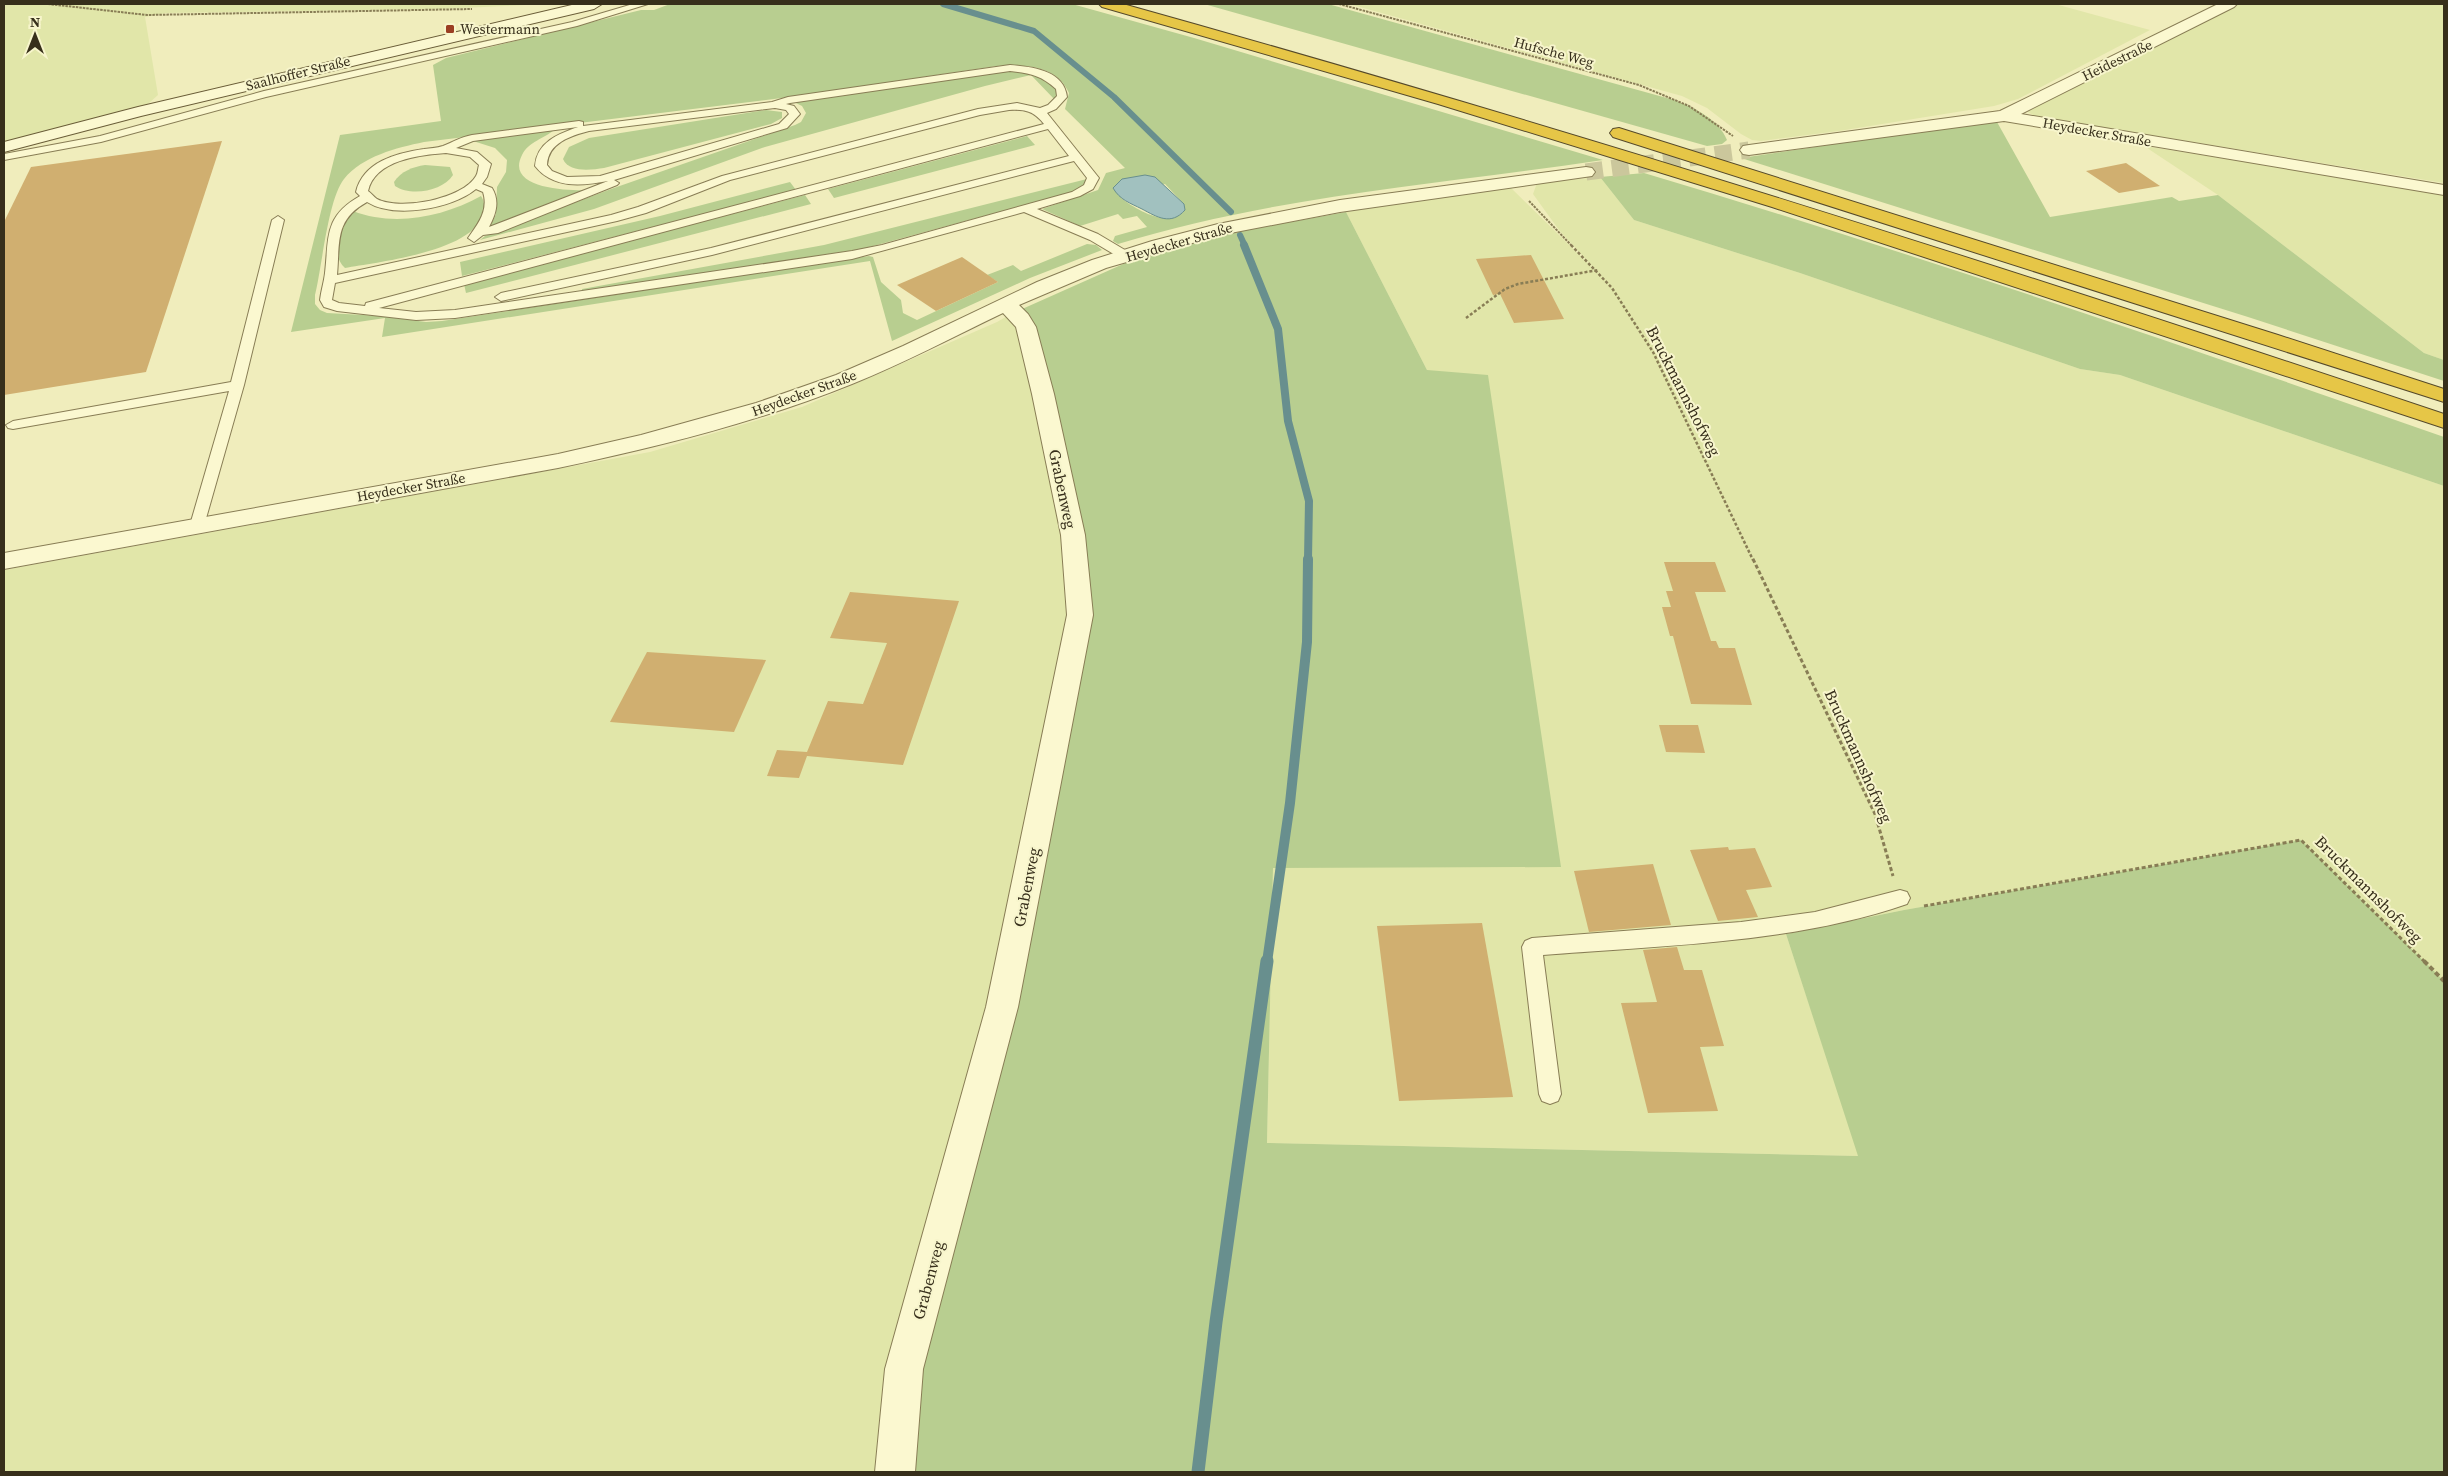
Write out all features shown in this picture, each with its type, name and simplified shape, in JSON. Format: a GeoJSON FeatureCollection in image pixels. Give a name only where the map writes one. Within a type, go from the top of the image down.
{"type":"FeatureCollection","features":[{"type":"Feature","properties":{"kind":"highway"},"geometry":{"type":"LineString","coordinates":[[1108,4],[1473,108],[1622,154],[2149,321],[2444,421]]}},
{"type":"Feature","properties":{"kind":"highway"},"geometry":{"type":"LineString","coordinates":[[1168,4],[1327,48]]}},
{"type":"Feature","properties":{"kind":"highway"},"geometry":{"type":"LineString","coordinates":[[1601,128],[2262,336],[2444,396]]}},
{"type":"Feature","properties":{"kind":"street","name":"Saalhoffer Straße"},"geometry":{"type":"LineString","coordinates":[[4,147],[138,112],[594,4]]}},
{"type":"Feature","properties":{"kind":"street","name":"Heidestraße"},"geometry":{"type":"LineString","coordinates":[[2004,116],[2229,4]]}},
{"type":"Feature","properties":{"kind":"street","name":"Heydecker Straße"},"geometry":{"type":"LineString","coordinates":[[1749,150],[2004,116],[2444,190]]}},
{"type":"Feature","properties":{"kind":"street","name":"Heydecker Straße"},"geometry":{"type":"LineString","coordinates":[[4,561],[558,461],[678,434],[788,401],[884,363],[1066,277],[1186,237],[1260,220],[1342,206],[1586,172]]}},
{"type":"Feature","properties":{"kind":"street","name":"Grabenweg"},"geometry":{"type":"LineString","coordinates":[[895,1472],[904,1369],[1002,1006],[1080,615],[1073,535],[1043,394],[1026,328],[1020,318],[1006,304]]}},
{"type":"Feature","properties":{"kind":"lane"},"geometry":{"type":"LineString","coordinates":[[4,157],[101,139],[264,94],[574,24],[643,4]]}},
{"type":"Feature","properties":{"kind":"lane"},"geometry":{"type":"LineString","coordinates":[[775,105],[790,108],[794,114],[783,126],[620,175],[593,180],[567,180],[550,175],[541,166],[542,155],[550,144],[566,135],[595,127],[775,105],[788,100],[988,69],[1022,68],[1048,76],[1061,88],[1062,98],[1059,102],[1040,112]]}},
{"type":"Feature","properties":{"kind":"lane"},"geometry":{"type":"LineString","coordinates":[[329,281],[459,254],[642,210],[726,178],[978,112],[1020,106],[1040,112],[1092,174],[1093,178],[1089,186],[1076,194],[1027,209],[860,253],[455,314],[416,316],[337,307],[329,304],[326,300],[332,246],[337,223],[346,209],[366,198]]}},
{"type":"Feature","properties":{"kind":"lane"},"geometry":{"type":"LineString","coordinates":[[446,150],[461,141],[472,138],[572,124],[584,124],[595,127]]}},
{"type":"Feature","properties":{"kind":"lane"},"geometry":{"type":"LineString","coordinates":[[364,309],[389,300],[1051,126]]}},
{"type":"Feature","properties":{"kind":"lane"},"geometry":{"type":"LineString","coordinates":[[446,150],[463,151],[481,159],[485,171],[475,185],[453,198],[423,206],[383,206],[366,198],[362,186],[365,179],[381,166],[407,155],[446,150]]}},
{"type":"Feature","properties":{"kind":"lane"},"geometry":{"type":"LineString","coordinates":[[455,314],[460,308],[469,303],[687,257],[1077,157]]}},
{"type":"Feature","properties":{"kind":"lane"},"geometry":{"type":"LineString","coordinates":[[479,232],[494,230],[600,190],[617,181],[620,175]]}},
{"type":"Feature","properties":{"kind":"lane"},"geometry":{"type":"LineString","coordinates":[[459,254],[479,232],[488,218],[490,194],[484,187],[475,185]]}},
{"type":"Feature","properties":{"kind":"lane"},"geometry":{"type":"LineString","coordinates":[[1027,209],[1094,237],[1126,256]]}},
{"type":"Feature","properties":{"kind":"lane"},"geometry":{"type":"LineString","coordinates":[[198,525],[237,385],[278,220]]}},
{"type":"Feature","properties":{"kind":"lane"},"geometry":{"type":"LineString","coordinates":[[13,424],[237,385]]}},
{"type":"Feature","properties":{"kind":"lane"},"geometry":{"type":"LineString","coordinates":[[1550,1094],[1532,947],[1741,930],[1815,920],[1900,898]]}},
{"type":"Feature","properties":{"kind":"path"},"geometry":{"type":"LineString","coordinates":[[48,4],[147,15],[481,9]]}},
{"type":"Feature","properties":{"kind":"path","name":"Hufsche Weg"},"geometry":{"type":"LineString","coordinates":[[1339,4],[1600,75],[1677,98],[1715,120],[1749,150]]}},
{"type":"Feature","properties":{"kind":"path","name":"Bruckmannshofweg"},"geometry":{"type":"LineString","coordinates":[[1516,182],[1535,209],[1598,270],[1612,288],[1657,360],[1874,814],[1904,910],[2302,840],[2444,981]]}},
{"type":"Feature","properties":{"kind":"path"},"geometry":{"type":"LineString","coordinates":[[1466,318],[1505,289],[1518,284],[1598,270]]}},
{"type":"Feature","properties":{"kind":"green space"},"geometry":{"type":"Polygon","coordinates":[[[4,4],[548,4],[440,9],[166,13],[145,17],[158,95],[139,112],[4,147],[4,4]]]}},
{"type":"Feature","properties":{"kind":"green space"},"geometry":{"type":"Polygon","coordinates":[[[670,4],[1072,4],[1194,38],[1603,160],[1298,203],[1237,214],[1118,244],[1113,241],[1115,236],[1147,227],[1137,216],[1123,219],[1118,214],[1080,226],[1042,209],[1098,190],[1106,173],[1125,168],[1065,109],[1069,93],[1064,84],[1056,77],[1039,68],[1018,65],[997,66],[782,98],[424,142],[391,150],[361,164],[344,179],[338,189],[330,217],[315,295],[315,304],[320,310],[327,313],[381,316],[426,322],[442,321],[869,256],[873,257],[881,282],[901,300],[903,313],[917,320],[998,282],[987,275],[1013,265],[1021,271],[1087,244],[1096,245],[1102,250],[1030,278],[892,341],[870,261],[382,337],[385,318],[291,332],[340,135],[441,121],[433,65],[446,58],[641,10],[654,10],[670,4]],[[1165,184],[1121,198],[1135,208],[1161,218],[1170,218],[1178,215],[1185,210],[1184,204],[1165,184]]]}},
{"type":"Feature","properties":{"kind":"green space"},"geometry":{"type":"Polygon","coordinates":[[[1204,4],[1328,4],[1674,100],[1712,120],[1727,140],[1722,144],[1707,146],[1204,4]]]}},
{"type":"Feature","properties":{"kind":"green space"},"geometry":{"type":"Polygon","coordinates":[[[1349,4],[2055,4],[2150,30],[2018,99],[1994,106],[1839,131],[1761,141],[1752,140],[1741,134],[1707,108],[1682,96],[1349,4]]]}},
{"type":"Feature","properties":{"kind":"green space"},"geometry":{"type":"Polygon","coordinates":[[[2236,4],[2444,4],[2444,183],[2034,116],[2028,112],[2028,109],[2236,4]]]}},
{"type":"Feature","properties":{"kind":"green space"},"geometry":{"type":"Polygon","coordinates":[[[1018,70],[1045,78],[1057,89],[1055,100],[1031,75],[985,86],[765,147],[594,209],[480,240],[485,236],[611,189],[795,125],[801,122],[806,113],[802,106],[792,101],[981,73],[1018,70]]]}},
{"type":"Feature","properties":{"kind":"green space"},"geometry":{"type":"Polygon","coordinates":[[[766,110],[782,112],[782,118],[771,124],[604,168],[575,169],[570,167],[563,159],[569,147],[589,138],[766,110]]]}},
{"type":"Feature","properties":{"kind":"green space"},"geometry":{"type":"Polygon","coordinates":[[[1980,122],[1997,122],[2050,217],[2172,197],[2179,201],[2218,195],[2424,353],[2444,360],[2444,381],[2248,317],[1741,158],[1980,122]]]}},
{"type":"Feature","properties":{"kind":"green space"},"geometry":{"type":"Polygon","coordinates":[[[554,130],[532,143],[522,155],[519,167],[523,175],[531,182],[543,186],[557,189],[591,190],[489,229],[496,214],[497,187],[506,172],[507,160],[495,148],[473,141],[554,130]]]}},
{"type":"Feature","properties":{"kind":"green space"},"geometry":{"type":"Polygon","coordinates":[[[1027,136],[1035,145],[834,198],[828,189],[1027,136]]]}},
{"type":"Feature","properties":{"kind":"green space"},"geometry":{"type":"Polygon","coordinates":[[[2144,146],[2444,193],[2444,360],[2424,353],[2218,195],[2144,146]]]}},
{"type":"Feature","properties":{"kind":"green space"},"geometry":{"type":"Polygon","coordinates":[[[425,165],[450,167],[453,175],[442,185],[426,191],[409,191],[395,186],[394,182],[404,172],[425,165]]]}},
{"type":"Feature","properties":{"kind":"green space"},"geometry":{"type":"Polygon","coordinates":[[[1644,173],[1745,203],[2046,300],[2444,437],[2444,486],[2120,375],[2080,369],[1800,273],[1634,220],[1600,177],[1644,173]]]}},
{"type":"Feature","properties":{"kind":"green space"},"geometry":{"type":"Polygon","coordinates":[[[1600,177],[1634,220],[1800,273],[2080,369],[2120,375],[2444,486],[2444,981],[2301,840],[1904,910],[1786,934],[1859,1156],[1267,1143],[1273,867],[1560,867],[1427,370],[1346,212],[1509,186],[1602,277],[1559,230],[1533,194],[1537,183],[1600,177]]]}},
{"type":"Feature","properties":{"kind":"green space"},"geometry":{"type":"Polygon","coordinates":[[[1087,179],[1085,184],[1072,192],[862,249],[582,291],[582,289],[824,245],[1087,179]]]}},
{"type":"Feature","properties":{"kind":"green space"},"geometry":{"type":"Polygon","coordinates":[[[790,182],[796,190],[462,276],[460,262],[660,216],[790,182]]]}},
{"type":"Feature","properties":{"kind":"green space"},"geometry":{"type":"Polygon","coordinates":[[[805,195],[811,204],[466,293],[464,284],[805,195]]]}},
{"type":"Feature","properties":{"kind":"green space"},"geometry":{"type":"Polygon","coordinates":[[[481,196],[484,205],[483,215],[475,228],[461,238],[422,253],[400,258],[345,268],[340,262],[337,248],[338,240],[344,224],[353,211],[369,216],[401,219],[435,214],[481,196]]]}},
{"type":"Feature","properties":{"kind":"green space"},"geometry":{"type":"Polygon","coordinates":[[[1346,212],[1427,370],[1488,375],[1561,867],[1273,868],[1267,1143],[1858,1156],[1786,934],[1904,910],[2301,840],[2444,981],[2444,1472],[895,1472],[904,1369],[1080,615],[1043,394],[1011,314],[1130,261],[1208,237],[1346,212]]]}},
{"type":"Feature","properties":{"kind":"green space"},"geometry":{"type":"Polygon","coordinates":[[[1011,314],[1043,394],[1080,615],[904,1369],[895,1472],[4,1472],[4,570],[650,452],[802,407],[997,322],[1011,314]]]}},
{"type":"Feature","properties":{"kind":"water"},"geometry":{"type":"Polygon","coordinates":[[[1145,175],[1155,177],[1184,204],[1185,210],[1180,215],[1169,219],[1153,215],[1126,201],[1113,188],[1122,179],[1145,175]]]}},
{"type":"Feature","properties":{"kind":"building"},"geometry":{"type":"Polygon","coordinates":[[[222,141],[146,372],[4,395],[4,222],[31,167],[222,141]]]}},
{"type":"Feature","properties":{"kind":"building"},"geometry":{"type":"Polygon","coordinates":[[[2126,163],[2160,186],[2119,193],[2086,171],[2126,163]]]}},
{"type":"Feature","properties":{"kind":"building"},"geometry":{"type":"Polygon","coordinates":[[[1531,255],[1564,319],[1514,323],[1500,294],[1493,295],[1476,259],[1531,255]]]}},
{"type":"Feature","properties":{"kind":"building"},"geometry":{"type":"Polygon","coordinates":[[[962,257],[998,282],[936,311],[897,285],[962,257]]]}},
{"type":"Feature","properties":{"kind":"building"},"geometry":{"type":"Polygon","coordinates":[[[1664,562],[1715,562],[1726,592],[1695,592],[1711,641],[1716,641],[1719,648],[1735,648],[1752,705],[1691,704],[1673,636],[1670,636],[1662,607],[1671,607],[1666,591],[1673,591],[1664,562]]]}},
{"type":"Feature","properties":{"kind":"building"},"geometry":{"type":"Polygon","coordinates":[[[850,592],[959,601],[903,765],[807,756],[799,778],[767,776],[777,750],[807,752],[828,701],[863,704],[887,643],[830,638],[850,592]]]}},
{"type":"Feature","properties":{"kind":"building"},"geometry":{"type":"Polygon","coordinates":[[[647,652],[766,660],[734,732],[610,722],[647,652]]]}},
{"type":"Feature","properties":{"kind":"building"},"geometry":{"type":"Polygon","coordinates":[[[1659,725],[1698,725],[1705,753],[1666,752],[1659,725]]]}},
{"type":"Feature","properties":{"kind":"building"},"geometry":{"type":"Polygon","coordinates":[[[1728,847],[1729,850],[1755,848],[1772,887],[1746,890],[1758,917],[1718,921],[1690,850],[1728,847]]]}},
{"type":"Feature","properties":{"kind":"building"},"geometry":{"type":"Polygon","coordinates":[[[1653,864],[1671,925],[1589,932],[1574,871],[1653,864]]]}},
{"type":"Feature","properties":{"kind":"building"},"geometry":{"type":"Polygon","coordinates":[[[1482,923],[1513,1097],[1399,1101],[1377,926],[1482,923]]]}},
{"type":"Feature","properties":{"kind":"building"},"geometry":{"type":"Polygon","coordinates":[[[1677,947],[1684,970],[1702,970],[1724,1046],[1700,1047],[1718,1111],[1648,1113],[1621,1003],[1657,1002],[1643,950],[1677,947]]]}},
{"type":"Feature","properties":{"kind":"waterway"},"geometry":{"type":"LineString","coordinates":[[943,4],[1034,31],[1114,97],[1231,212]]}},
{"type":"Feature","properties":{"kind":"waterway"},"geometry":{"type":"LineString","coordinates":[[1240,235],[1245,246]]}},
{"type":"Feature","properties":{"kind":"waterway"},"geometry":{"type":"LineString","coordinates":[[1244,245],[1278,329],[1288,421],[1309,501],[1308,560]]}},
{"type":"Feature","properties":{"kind":"waterway"},"geometry":{"type":"LineString","coordinates":[[1267,962],[1290,803],[1307,642],[1308,559]]}},
{"type":"Feature","properties":{"kind":"waterway"},"geometry":{"type":"LineString","coordinates":[[1198,1472],[1216,1322],[1267,961]]}},
{"type":"Feature","properties":{"kind":"tunnel"},"geometry":{"type":"LineString","coordinates":[[1586,172],[1749,150]]}},
{"type":"Feature","properties":{"kind":"place","name":"Westermann"},"geometry":{"type":"Point","coordinates":[450,29]}}]}
